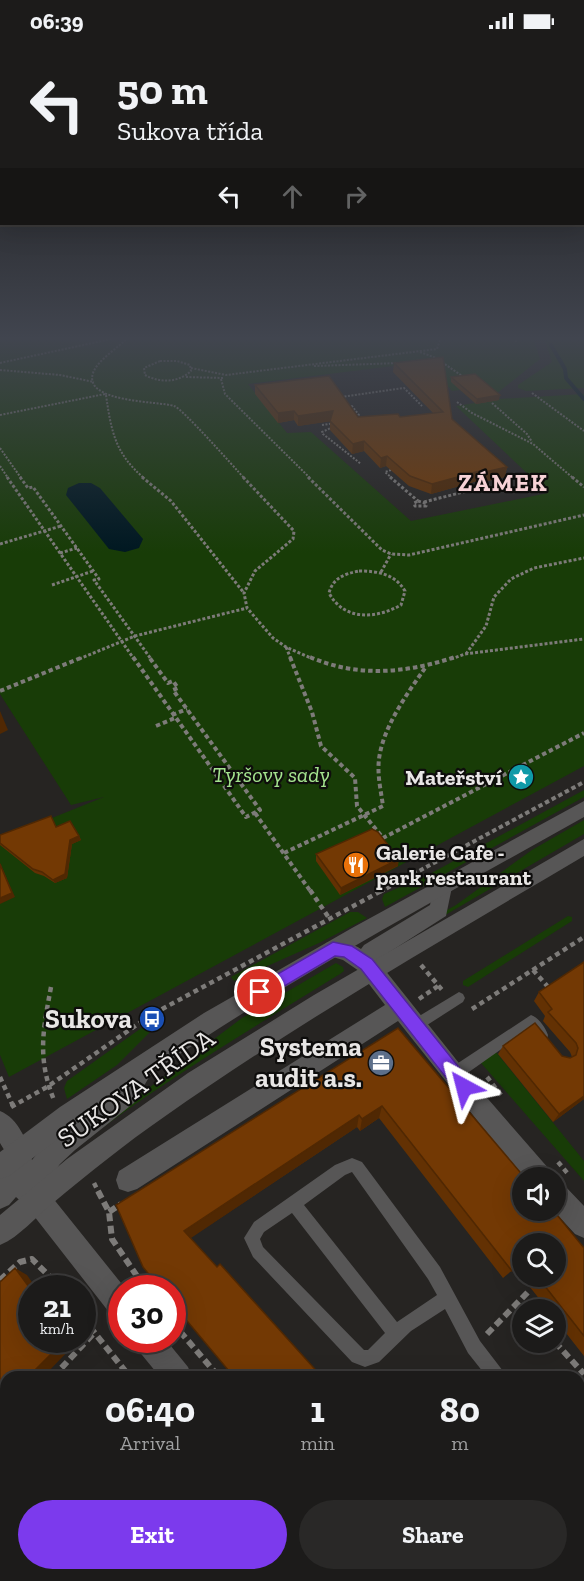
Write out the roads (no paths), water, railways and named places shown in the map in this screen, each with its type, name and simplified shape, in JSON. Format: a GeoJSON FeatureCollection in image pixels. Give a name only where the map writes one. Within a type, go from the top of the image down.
{"type":"FeatureCollection","features":[{"type":"Feature","properties":{"kind":"street","name":"SUKOVA TŘÍDA"},"geometry":{"type":"LineString","coordinates":[[20,1152],[148,1060],[333,949],[584,808]]}},
{"type":"Feature","properties":{"kind":"street","name":"SUKOVA TŘÍDA"},"geometry":{"type":"LineString","coordinates":[[0,1232],[36,1198],[83,1160],[151,1110],[230,1058],[584,847]]}},
{"type":"Feature","properties":{"kind":"street"},"geometry":{"type":"LineString","coordinates":[[372,972],[366,960],[370,951],[439,910],[442,887]]}},
{"type":"Feature","properties":{"kind":"street"},"geometry":{"type":"LineString","coordinates":[[333,949],[341,949],[354,954],[410,1003],[416,1025],[531,1167]]}},
{"type":"Feature","properties":{"kind":"street"},"geometry":{"type":"LineString","coordinates":[[128,1180],[410,1003]]}},
{"type":"Feature","properties":{"kind":"street","name":"SUKOVA TŘÍDA"},"geometry":{"type":"LineString","coordinates":[[36,1198],[32,1191],[33,1182],[44,1164],[126,1095],[148,1060]]}},
{"type":"Feature","properties":{"kind":"street"},"geometry":{"type":"LineString","coordinates":[[3,1180],[18,1172],[20,1152],[6,1115]]}},
{"type":"Feature","properties":{"kind":"street"},"geometry":{"type":"LineString","coordinates":[[3,1180],[36,1198],[108,1288]]}},
{"type":"Feature","properties":{"kind":"street"},"geometry":{"type":"LineString","coordinates":[[566,1206],[584,1225]]}},
{"type":"Feature","properties":{"kind":"street"},"geometry":{"type":"LineString","coordinates":[[159,1353],[173,1371]]}},
{"type":"Feature","properties":{"kind":"lane"},"geometry":{"type":"LineString","coordinates":[[416,1025],[459,998]]}},
{"type":"Feature","properties":{"kind":"lane"},"geometry":{"type":"LineString","coordinates":[[454,1074],[531,1021],[549,1042]]}},
{"type":"Feature","properties":{"kind":"lane"},"geometry":{"type":"LineString","coordinates":[[448,1297],[416,1317],[373,1356],[365,1359],[358,1356],[258,1252],[253,1244],[255,1231],[346,1166],[357,1167],[448,1297],[474,1347],[492,1371]]}},
{"type":"Feature","properties":{"kind":"lane"},"geometry":{"type":"LineString","coordinates":[[293,1203],[396,1334]]}},
{"type":"Feature","properties":{"kind":"water"},"geometry":{"type":"Polygon","coordinates":[[[79,483],[91,483],[100,488],[143,539],[139,548],[125,552],[109,549],[66,495],[68,488],[79,483]]]}},
{"type":"Feature","properties":{"kind":"place","name":"Mateřství"},"geometry":{"type":"Point","coordinates":[521,777]}},
{"type":"Feature","properties":{"kind":"place","name":"Galerie Cafe - park restaurant"},"geometry":{"type":"Point","coordinates":[356,865]}},
{"type":"Feature","properties":{"kind":"place","name":"Sukova"},"geometry":{"type":"Point","coordinates":[152,1019]}},
{"type":"Feature","properties":{"kind":"place","name":"Systema audit a.s."},"geometry":{"type":"Point","coordinates":[381,1063]}},
{"type":"Feature","properties":{"kind":"district","name":"ZÁMEK"},"geometry":{"type":"Point","coordinates":[503,482]}},
{"type":"Feature","properties":{"kind":"park label","name":"Tyršovy sady"},"geometry":{"type":"Point","coordinates":[271,774]}}]}
